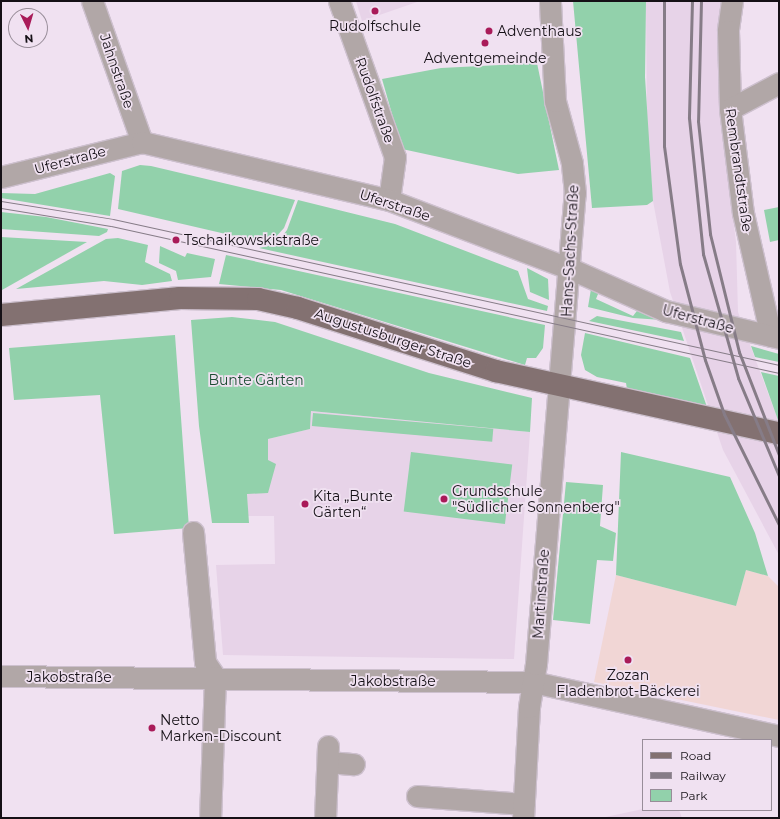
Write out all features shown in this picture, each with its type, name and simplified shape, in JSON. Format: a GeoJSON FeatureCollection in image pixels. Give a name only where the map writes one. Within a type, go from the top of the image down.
{"type":"FeatureCollection","features":[{"type":"Feature","properties":{"kind":"main road","name":"Augustusburger Straße"},"geometry":{"type":"LineString","coordinates":[[1,315],[180,298],[258,299],[298,308],[496,371],[779,433]]}},
{"type":"Feature","properties":{"kind":"street","name":"Jahnstraße"},"geometry":{"type":"LineString","coordinates":[[92,1],[142,142]]}},
{"type":"Feature","properties":{"kind":"street","name":"Rudolfstraße"},"geometry":{"type":"LineString","coordinates":[[339,1],[395,157],[389,200]]}},
{"type":"Feature","properties":{"kind":"street","name":"Hans-Sachs-Straße"},"geometry":{"type":"LineString","coordinates":[[550,1],[555,101],[572,163],[575,194],[571,270],[560,384]]}},
{"type":"Feature","properties":{"kind":"street","name":"Rembrandtstraße"},"geometry":{"type":"LineString","coordinates":[[732,1],[728,31],[730,109],[743,213],[775,337]]}},
{"type":"Feature","properties":{"kind":"street"},"geometry":{"type":"LineString","coordinates":[[730,109],[779,83]]}},
{"type":"Feature","properties":{"kind":"street","name":"Uferstraße"},"geometry":{"type":"LineString","coordinates":[[1,177],[142,142],[389,200],[571,270],[666,312],[775,337]]}},
{"type":"Feature","properties":{"kind":"street","name":"Martinstraße"},"geometry":{"type":"LineString","coordinates":[[417,796],[523,811],[560,384]]}},
{"type":"Feature","properties":{"kind":"street"},"geometry":{"type":"LineString","coordinates":[[193,532],[206,662],[215,677],[210,818]]}},
{"type":"Feature","properties":{"kind":"street","name":"Jakobstraße"},"geometry":{"type":"LineString","coordinates":[[1,676],[215,677],[533,682],[779,736]]}},
{"type":"Feature","properties":{"kind":"street"},"geometry":{"type":"LineString","coordinates":[[325,818],[329,754],[354,764]]}},
{"type":"Feature","properties":{"kind":"shaded area","name":"Rudolfschule"},"geometry":{"type":"Polygon","coordinates":[[[356,1],[420,1],[362,21],[356,1]]]}},
{"type":"Feature","properties":{"kind":"shaded area"},"geometry":{"type":"Polygon","coordinates":[[[646,1],[723,1],[725,152],[736,242],[738,312],[779,423],[779,555],[723,450],[670,292],[653,201],[647,125],[646,1]]]}},
{"type":"Feature","properties":{"kind":"shaded area","name":"Grundschule \"Südlicher Sonnenberg\""},"geometry":{"type":"Polygon","coordinates":[[[311,411],[530,432],[514,659],[223,655],[216,565],[275,564],[274,516],[248,516],[247,493],[268,461],[268,439],[310,429],[311,411]]]}},
{"type":"Feature","properties":{"kind":"shaded area"},"geometry":{"type":"Polygon","coordinates":[[[746,570],[768,576],[779,587],[779,720],[594,682],[616,575],[736,606],[746,570]]]}},
{"type":"Feature","properties":{"kind":"shaded area"},"geometry":{"type":"Polygon","coordinates":[[[642,809],[642,811],[679,811],[682,818],[601,818],[642,809]]]}},
{"type":"Feature","properties":{"kind":"green space"},"geometry":{"type":"Polygon","coordinates":[[[573,1],[646,1],[645,77],[653,201],[647,205],[592,208],[573,1]]]}},
{"type":"Feature","properties":{"kind":"green space"},"geometry":{"type":"Polygon","coordinates":[[[537,63],[559,170],[518,174],[402,149],[382,79],[441,68],[537,63]]]}},
{"type":"Feature","properties":{"kind":"green space"},"geometry":{"type":"Polygon","coordinates":[[[140,165],[151,166],[295,200],[284,228],[273,240],[260,242],[118,209],[122,171],[140,165]]]}},
{"type":"Feature","properties":{"kind":"green space"},"geometry":{"type":"Polygon","coordinates":[[[110,173],[115,176],[110,216],[1,198],[1,193],[35,194],[110,173]]]}},
{"type":"Feature","properties":{"kind":"green space"},"geometry":{"type":"Polygon","coordinates":[[[298,200],[395,224],[518,271],[528,299],[548,306],[547,311],[259,248],[276,244],[287,230],[298,200]]]}},
{"type":"Feature","properties":{"kind":"green space"},"geometry":{"type":"Polygon","coordinates":[[[779,207],[779,240],[770,242],[764,210],[779,207]]]}},
{"type":"Feature","properties":{"kind":"green space"},"geometry":{"type":"Polygon","coordinates":[[[1,212],[46,217],[108,229],[107,232],[99,236],[1,229],[1,212]]]}},
{"type":"Feature","properties":{"kind":"green space"},"geometry":{"type":"Polygon","coordinates":[[[1,237],[87,242],[2,290],[1,237]]]}},
{"type":"Feature","properties":{"kind":"green space"},"geometry":{"type":"Polygon","coordinates":[[[118,238],[148,245],[145,262],[170,274],[172,281],[142,285],[104,281],[16,289],[106,239],[118,238]]]}},
{"type":"Feature","properties":{"kind":"green space"},"geometry":{"type":"Polygon","coordinates":[[[160,246],[185,257],[187,253],[215,259],[211,277],[178,280],[176,271],[159,263],[160,246]]]}},
{"type":"Feature","properties":{"kind":"green space"},"geometry":{"type":"Polygon","coordinates":[[[226,255],[545,325],[543,348],[536,358],[527,358],[525,365],[281,290],[219,284],[226,255]]]}},
{"type":"Feature","properties":{"kind":"green space"},"geometry":{"type":"Polygon","coordinates":[[[527,268],[548,279],[549,300],[530,292],[527,268]]]}},
{"type":"Feature","properties":{"kind":"green space"},"geometry":{"type":"Polygon","coordinates":[[[591,289],[600,289],[596,299],[633,316],[640,307],[662,320],[633,318],[588,307],[591,289]]]}},
{"type":"Feature","properties":{"kind":"green space"},"geometry":{"type":"Polygon","coordinates":[[[597,316],[681,332],[684,341],[589,321],[597,316]]]}},
{"type":"Feature","properties":{"kind":"green space","name":"Bunte Gärten"},"geometry":{"type":"Polygon","coordinates":[[[232,317],[275,322],[429,373],[532,398],[530,432],[311,411],[310,429],[268,439],[268,460],[276,464],[268,493],[247,494],[249,523],[212,523],[199,426],[191,320],[232,317]]]}},
{"type":"Feature","properties":{"kind":"green space"},"geometry":{"type":"Polygon","coordinates":[[[585,333],[690,358],[708,410],[627,389],[626,383],[597,377],[585,370],[581,355],[585,333]]]}},
{"type":"Feature","properties":{"kind":"green space"},"geometry":{"type":"Polygon","coordinates":[[[175,335],[189,528],[114,534],[100,395],[14,400],[9,348],[175,335]]]}},
{"type":"Feature","properties":{"kind":"green space"},"geometry":{"type":"Polygon","coordinates":[[[751,346],[779,354],[779,362],[755,357],[751,346]]]}},
{"type":"Feature","properties":{"kind":"green space"},"geometry":{"type":"Polygon","coordinates":[[[761,372],[779,376],[779,423],[761,372]]]}},
{"type":"Feature","properties":{"kind":"green space"},"geometry":{"type":"Polygon","coordinates":[[[313,413],[493,429],[492,442],[312,426],[313,413]]]}},
{"type":"Feature","properties":{"kind":"green space"},"geometry":{"type":"Polygon","coordinates":[[[411,452],[512,464],[505,524],[404,512],[411,452]]]}},
{"type":"Feature","properties":{"kind":"green space"},"geometry":{"type":"Polygon","coordinates":[[[621,452],[730,477],[755,533],[768,576],[746,570],[736,606],[616,575],[621,452]]]}},
{"type":"Feature","properties":{"kind":"green space"},"geometry":{"type":"Polygon","coordinates":[[[566,482],[603,485],[600,526],[616,533],[613,561],[597,560],[590,624],[553,620],[566,482]]]}},
{"type":"Feature","properties":{"kind":"tram line"},"geometry":{"type":"LineString","coordinates":[[1,201],[113,219],[779,365]]}},
{"type":"Feature","properties":{"kind":"tram line"},"geometry":{"type":"LineString","coordinates":[[1,208],[111,226],[779,373]]}},
{"type":"Feature","properties":{"kind":"railway"},"geometry":{"type":"LineString","coordinates":[[664,1],[664,146],[680,264],[705,360],[724,414],[779,525]]}},
{"type":"Feature","properties":{"kind":"railway"},"geometry":{"type":"LineString","coordinates":[[692,1],[689,118],[703,254],[738,378],[779,476]]}},
{"type":"Feature","properties":{"kind":"railway"},"geometry":{"type":"LineString","coordinates":[[701,1],[698,121],[710,234],[739,352],[779,455]]}},
{"type":"Feature","properties":{"kind":"place","name":"Rudolfschule"},"geometry":{"type":"Point","coordinates":[375,11]}},
{"type":"Feature","properties":{"kind":"place","name":"Adventhaus"},"geometry":{"type":"Point","coordinates":[489,31]}},
{"type":"Feature","properties":{"kind":"place","name":"Adventgemeinde"},"geometry":{"type":"Point","coordinates":[485,43]}},
{"type":"Feature","properties":{"kind":"place","name":"Tschaikowskistraße"},"geometry":{"type":"Point","coordinates":[176,240]}},
{"type":"Feature","properties":{"kind":"place","name":"Grundschule \"Südlicher Sonnenberg\""},"geometry":{"type":"Point","coordinates":[444,499]}},
{"type":"Feature","properties":{"kind":"place","name":"Kita „Bunte Gärten“"},"geometry":{"type":"Point","coordinates":[305,504]}},
{"type":"Feature","properties":{"kind":"place","name":"Zozan Fladenbrot-Bäckerei"},"geometry":{"type":"Point","coordinates":[628,660]}},
{"type":"Feature","properties":{"kind":"place","name":"Netto Marken-Discount"},"geometry":{"type":"Point","coordinates":[152,728]}}]}
